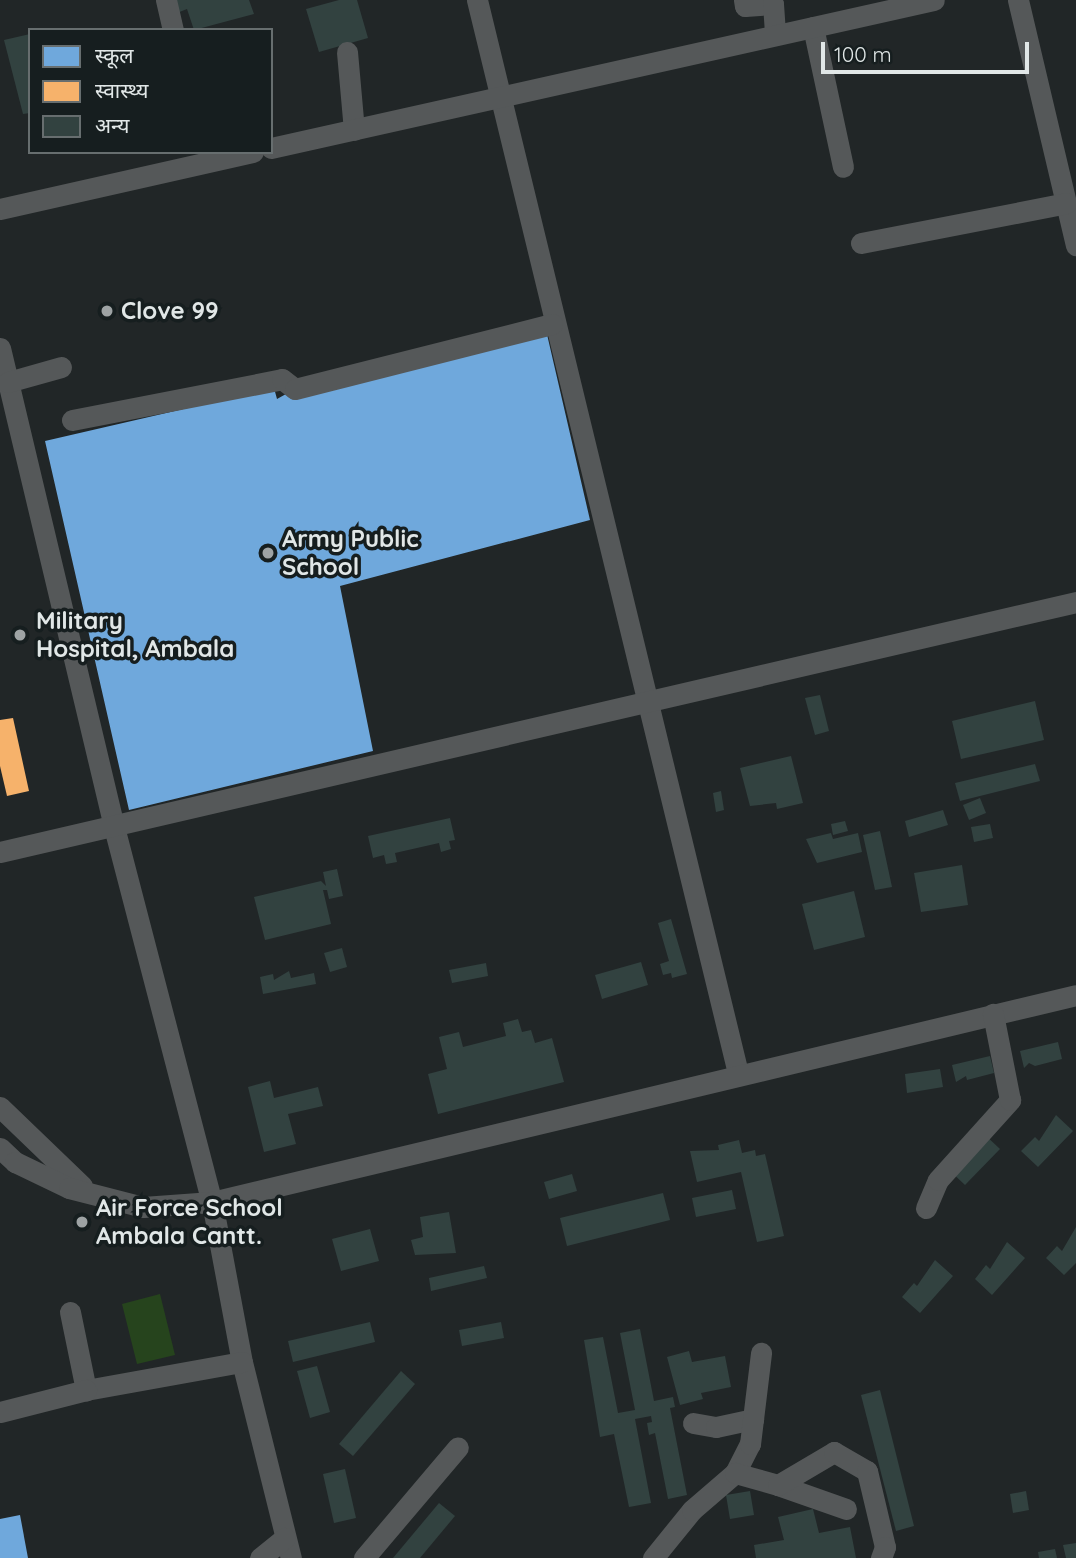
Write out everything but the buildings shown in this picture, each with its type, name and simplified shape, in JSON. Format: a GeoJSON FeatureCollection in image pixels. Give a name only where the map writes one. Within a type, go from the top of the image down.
{"type":"FeatureCollection","features":[{"type":"Feature","properties":{"kind":"street"},"geometry":{"type":"LineString","coordinates":[[166,0],[173,28]]}},
{"type":"Feature","properties":{"kind":"street"},"geometry":{"type":"LineString","coordinates":[[477,0],[552,324],[738,1073]]}},
{"type":"Feature","properties":{"kind":"street"},"geometry":{"type":"LineString","coordinates":[[744,0],[745,6],[774,4],[775,36]]}},
{"type":"Feature","properties":{"kind":"street"},"geometry":{"type":"LineString","coordinates":[[273,148],[934,0]]}},
{"type":"Feature","properties":{"kind":"street"},"geometry":{"type":"LineString","coordinates":[[1018,0],[1076,245]]}},
{"type":"Feature","properties":{"kind":"street"},"geometry":{"type":"LineString","coordinates":[[813,27],[843,167]]}},
{"type":"Feature","properties":{"kind":"street"},"geometry":{"type":"LineString","coordinates":[[347,52],[354,130]]}},
{"type":"Feature","properties":{"kind":"street"},"geometry":{"type":"LineString","coordinates":[[0,209],[200,158],[235,154]]}},
{"type":"Feature","properties":{"kind":"street"},"geometry":{"type":"LineString","coordinates":[[861,243],[1066,203]]}},
{"type":"Feature","properties":{"kind":"street"},"geometry":{"type":"LineString","coordinates":[[72,421],[282,379],[295,389],[552,324]]}},
{"type":"Feature","properties":{"kind":"street"},"geometry":{"type":"LineString","coordinates":[[0,348],[114,827],[212,1202],[242,1362],[288,1548],[260,1558]]}},
{"type":"Feature","properties":{"kind":"street"},"geometry":{"type":"LineString","coordinates":[[8,382],[61,367]]}},
{"type":"Feature","properties":{"kind":"street"},"geometry":{"type":"LineString","coordinates":[[0,852],[1076,602]]}},
{"type":"Feature","properties":{"kind":"street"},"geometry":{"type":"LineString","coordinates":[[0,1148],[15,1162],[93,1194],[143,1207],[212,1202],[738,1073],[1076,995]]}},
{"type":"Feature","properties":{"kind":"street"},"geometry":{"type":"LineString","coordinates":[[926,1208],[938,1180],[1010,1100],[993,1014]]}},
{"type":"Feature","properties":{"kind":"street"},"geometry":{"type":"LineString","coordinates":[[0,1107],[93,1194]]}},
{"type":"Feature","properties":{"kind":"street"},"geometry":{"type":"LineString","coordinates":[[70,1311],[86,1390]]}},
{"type":"Feature","properties":{"kind":"street"},"geometry":{"type":"LineString","coordinates":[[653,1558],[692,1510],[735,1473],[750,1444],[761,1353]]}},
{"type":"Feature","properties":{"kind":"street"},"geometry":{"type":"LineString","coordinates":[[0,1412],[86,1390],[242,1362]]}},
{"type":"Feature","properties":{"kind":"street"},"geometry":{"type":"LineString","coordinates":[[693,1423],[716,1427],[753,1419]]}},
{"type":"Feature","properties":{"kind":"street"},"geometry":{"type":"LineString","coordinates":[[365,1558],[458,1447]]}},
{"type":"Feature","properties":{"kind":"street"},"geometry":{"type":"LineString","coordinates":[[778,1485],[834,1452],[867,1471],[885,1548],[881,1558]]}},
{"type":"Feature","properties":{"kind":"street"},"geometry":{"type":"LineString","coordinates":[[735,1473],[846,1508]]}},
{"type":"Feature","properties":{"kind":"green space"},"geometry":{"type":"Polygon","coordinates":[[[160,1294],[175,1355],[137,1364],[122,1304],[160,1294]]]}},
{"type":"Feature","properties":{"kind":"place","name":"Clove 99"},"geometry":{"type":"Point","coordinates":[107,311]}},
{"type":"Feature","properties":{"kind":"place","name":"Army Public School"},"geometry":{"type":"Point","coordinates":[268,553]}},
{"type":"Feature","properties":{"kind":"place","name":"Military Hospital, Ambala"},"geometry":{"type":"Point","coordinates":[20,635]}},
{"type":"Feature","properties":{"kind":"place","name":"Air Force School Ambala Cantt."},"geometry":{"type":"Point","coordinates":[82,1222]}}]}
